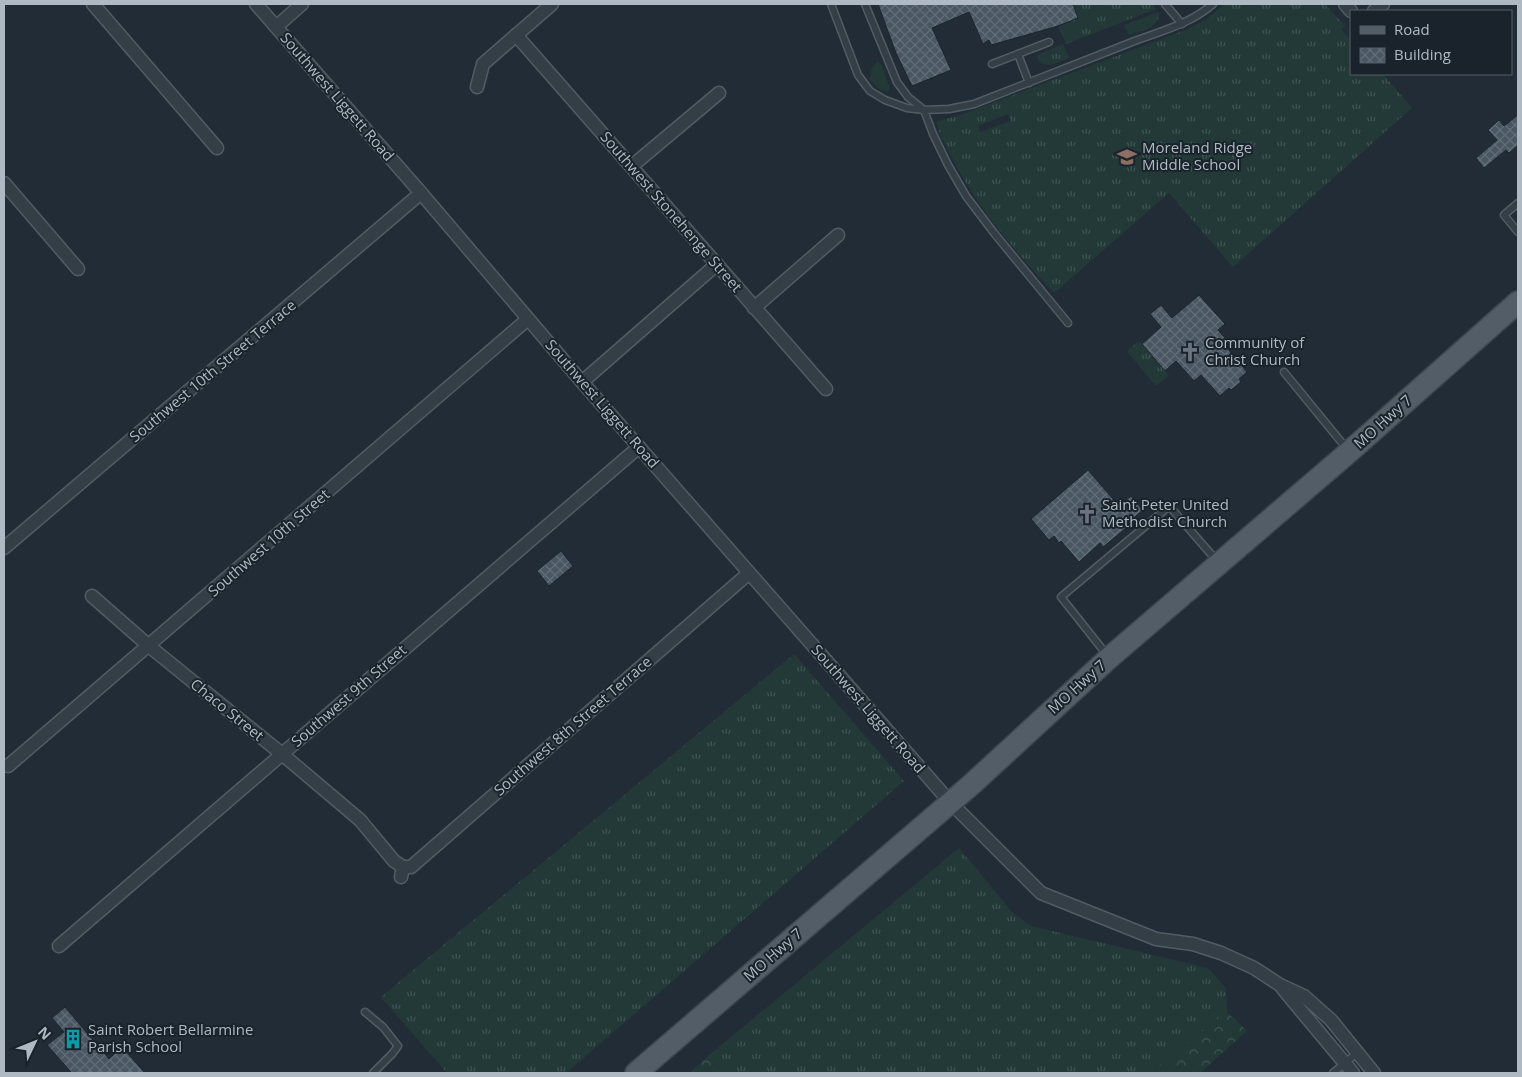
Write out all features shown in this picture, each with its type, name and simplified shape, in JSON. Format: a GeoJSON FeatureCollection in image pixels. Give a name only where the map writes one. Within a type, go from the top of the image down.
{"type":"FeatureCollection","features":[{"type":"Feature","properties":{"kind":"main road","name":"MO Hwy 7"},"geometry":{"type":"LineString","coordinates":[[636,1073],[950,802],[1109,658],[1349,452],[1518,302]]}},
{"type":"Feature","properties":{"kind":"street"},"geometry":{"type":"LineString","coordinates":[[93,4],[217,148]]}},
{"type":"Feature","properties":{"kind":"street","name":"Southwest Liggett Road"},"geometry":{"type":"LineString","coordinates":[[256,4],[639,448],[950,802],[1041,893],[1156,939],[1193,944],[1221,953],[1254,968],[1280,985]]}},
{"type":"Feature","properties":{"kind":"street"},"geometry":{"type":"LineString","coordinates":[[276,27],[302,4]]}},
{"type":"Feature","properties":{"kind":"street"},"geometry":{"type":"LineString","coordinates":[[477,87],[483,64],[552,4]]}},
{"type":"Feature","properties":{"kind":"street","name":"Southwest Stonehenge Street"},"geometry":{"type":"LineString","coordinates":[[516,35],[826,388]]}},
{"type":"Feature","properties":{"kind":"street"},"geometry":{"type":"LineString","coordinates":[[632,166],[719,93]]}},
{"type":"Feature","properties":{"kind":"street"},"geometry":{"type":"LineString","coordinates":[[4,183],[78,269]]}},
{"type":"Feature","properties":{"kind":"street","name":"Southwest 10th Street Terrace"},"geometry":{"type":"LineString","coordinates":[[4,548],[421,193]]}},
{"type":"Feature","properties":{"kind":"street"},"geometry":{"type":"LineString","coordinates":[[754,308],[838,235]]}},
{"type":"Feature","properties":{"kind":"street"},"geometry":{"type":"LineString","coordinates":[[582,382],[716,265]]}},
{"type":"Feature","properties":{"kind":"street","name":"Southwest 10th Street"},"geometry":{"type":"LineString","coordinates":[[8,766],[528,319]]}},
{"type":"Feature","properties":{"kind":"street","name":"Southwest 9th Street"},"geometry":{"type":"LineString","coordinates":[[59,946],[639,448]]}},
{"type":"Feature","properties":{"kind":"street","name":"Southwest 8th Street Terrace"},"geometry":{"type":"LineString","coordinates":[[402,872],[411,867],[749,573]]}},
{"type":"Feature","properties":{"kind":"street","name":"Chaco Street"},"geometry":{"type":"LineString","coordinates":[[92,596],[149,646],[360,820],[402,872]]}},
{"type":"Feature","properties":{"kind":"street"},"geometry":{"type":"LineString","coordinates":[[1280,985],[1304,996],[1331,1020],[1374,1073]]}},
{"type":"Feature","properties":{"kind":"street"},"geometry":{"type":"LineString","coordinates":[[1280,985],[1348,1068]]}},
{"type":"Feature","properties":{"kind":"lane"},"geometry":{"type":"LineString","coordinates":[[831,4],[858,75],[870,91],[885,100],[907,108],[924,110],[949,109],[974,104],[1182,24],[1196,17],[1213,4]]}},
{"type":"Feature","properties":{"kind":"lane"},"geometry":{"type":"LineString","coordinates":[[865,4],[897,82],[908,97],[924,110],[948,165],[966,196],[1068,323]]}},
{"type":"Feature","properties":{"kind":"lane"},"geometry":{"type":"LineString","coordinates":[[1165,4],[1182,24]]}},
{"type":"Feature","properties":{"kind":"lane"},"geometry":{"type":"LineString","coordinates":[[992,64],[1049,42]]}},
{"type":"Feature","properties":{"kind":"lane"},"geometry":{"type":"LineString","coordinates":[[1018,54],[1029,83]]}},
{"type":"Feature","properties":{"kind":"lane"},"geometry":{"type":"LineString","coordinates":[[1518,203],[1504,216],[1518,232]]}},
{"type":"Feature","properties":{"kind":"lane"},"geometry":{"type":"LineString","coordinates":[[1284,372],[1349,452]]}},
{"type":"Feature","properties":{"kind":"lane"},"geometry":{"type":"LineString","coordinates":[[1109,658],[1061,597],[1170,507],[1220,564]]}},
{"type":"Feature","properties":{"kind":"lane"},"geometry":{"type":"LineString","coordinates":[[365,1012],[383,1027],[398,1046],[374,1073]]}},
{"type":"Feature","properties":{"kind":"lane"},"geometry":{"type":"LineString","coordinates":[[1333,1073],[1348,1068],[1357,1053]]}},
{"type":"Feature","properties":{"kind":"green space"},"geometry":{"type":"Polygon","coordinates":[[[1073,4],[1152,4],[1156,9],[1066,44],[1058,26],[1078,18],[1073,4]]]}},
{"type":"Feature","properties":{"kind":"green space","name":"Moreland Ridge Middle School"},"geometry":{"type":"Polygon","coordinates":[[[1224,4],[1325,4],[1343,24],[1346,22],[1342,30],[1350,39],[1350,75],[1384,75],[1412,108],[1233,267],[1169,193],[1054,293],[1009,243],[982,207],[958,170],[941,136],[937,121],[958,116],[1188,29],[1205,20],[1224,4]],[[1008,114],[978,126],[980,132],[1011,121],[1008,114]]]}},
{"type":"Feature","properties":{"kind":"green space"},"geometry":{"type":"Polygon","coordinates":[[[1159,12],[1156,22],[1149,28],[1130,35],[1128,33],[1124,25],[1159,12]]]}},
{"type":"Feature","properties":{"kind":"green space"},"geometry":{"type":"Polygon","coordinates":[[[1063,44],[1069,58],[1051,65],[1039,62],[1037,57],[1039,54],[1063,44]]]}},
{"type":"Feature","properties":{"kind":"green space"},"geometry":{"type":"Polygon","coordinates":[[[878,61],[882,66],[890,88],[888,92],[879,89],[869,79],[872,68],[878,61]]]}},
{"type":"Feature","properties":{"kind":"green space"},"geometry":{"type":"Polygon","coordinates":[[[1139,341],[1169,375],[1156,386],[1127,351],[1139,341]]]}},
{"type":"Feature","properties":{"kind":"green space"},"geometry":{"type":"Polygon","coordinates":[[[794,654],[904,781],[566,1073],[447,1073],[381,997],[794,654]]]}},
{"type":"Feature","properties":{"kind":"green space"},"geometry":{"type":"Polygon","coordinates":[[[959,848],[1012,912],[1031,926],[1208,968],[1226,988],[1227,1012],[1149,1073],[723,1073],[707,1057],[959,848]]]}},
{"type":"Feature","properties":{"kind":"green space"},"geometry":{"type":"Polygon","coordinates":[[[1227,1012],[1247,1031],[1200,1073],[1149,1073],[1227,1012]]]}},
{"type":"Feature","properties":{"kind":"green space"},"geometry":{"type":"Polygon","coordinates":[[[707,1057],[723,1073],[689,1073],[707,1057]]]}},
{"type":"Feature","properties":{"kind":"building"},"geometry":{"type":"Polygon","coordinates":[[[878,4],[1073,4],[1078,18],[1058,26],[991,45],[989,40],[983,44],[969,12],[932,28],[951,70],[912,86],[896,53],[878,4]]]}},
{"type":"Feature","properties":{"kind":"building"},"geometry":{"type":"Polygon","coordinates":[[[1518,115],[1518,145],[1509,153],[1506,150],[1484,168],[1476,158],[1497,140],[1488,130],[1499,120],[1504,126],[1518,115]]]}},
{"type":"Feature","properties":{"kind":"building","name":"Community of Christ Church"},"geometry":{"type":"Polygon","coordinates":[[[1199,295],[1225,324],[1218,330],[1226,339],[1222,342],[1247,372],[1239,379],[1241,382],[1231,390],[1229,388],[1220,396],[1201,375],[1194,381],[1176,361],[1165,371],[1142,344],[1161,327],[1150,314],[1161,305],[1172,318],[1199,295]]]}},
{"type":"Feature","properties":{"kind":"building","name":"Saint Peter United Methodist Church"},"geometry":{"type":"Polygon","coordinates":[[[1088,470],[1119,506],[1131,496],[1143,510],[1124,526],[1126,528],[1103,547],[1100,543],[1079,562],[1061,541],[1059,543],[1054,536],[1049,540],[1031,519],[1088,470]]]}},
{"type":"Feature","properties":{"kind":"building"},"geometry":{"type":"Polygon","coordinates":[[[561,551],[573,566],[549,586],[537,571],[561,551]]]}},
{"type":"Feature","properties":{"kind":"building","name":"Saint Robert Bellarmine Parish School"},"geometry":{"type":"Polygon","coordinates":[[[65,1007],[109,1059],[122,1047],[145,1073],[72,1073],[47,1045],[64,1032],[52,1018],[65,1007]]]}},
{"type":"Feature","properties":{"kind":"place","name":"Moreland Ridge Middle School"},"geometry":{"type":"Point","coordinates":[1127,157]}},
{"type":"Feature","properties":{"kind":"place","name":"Community of Christ Church"},"geometry":{"type":"Point","coordinates":[1190,352]}},
{"type":"Feature","properties":{"kind":"place","name":"Saint Peter United Methodist Church"},"geometry":{"type":"Point","coordinates":[1087,514]}},
{"type":"Feature","properties":{"kind":"place","name":"Saint Robert Bellarmine Parish School"},"geometry":{"type":"Point","coordinates":[73,1039]}}]}
